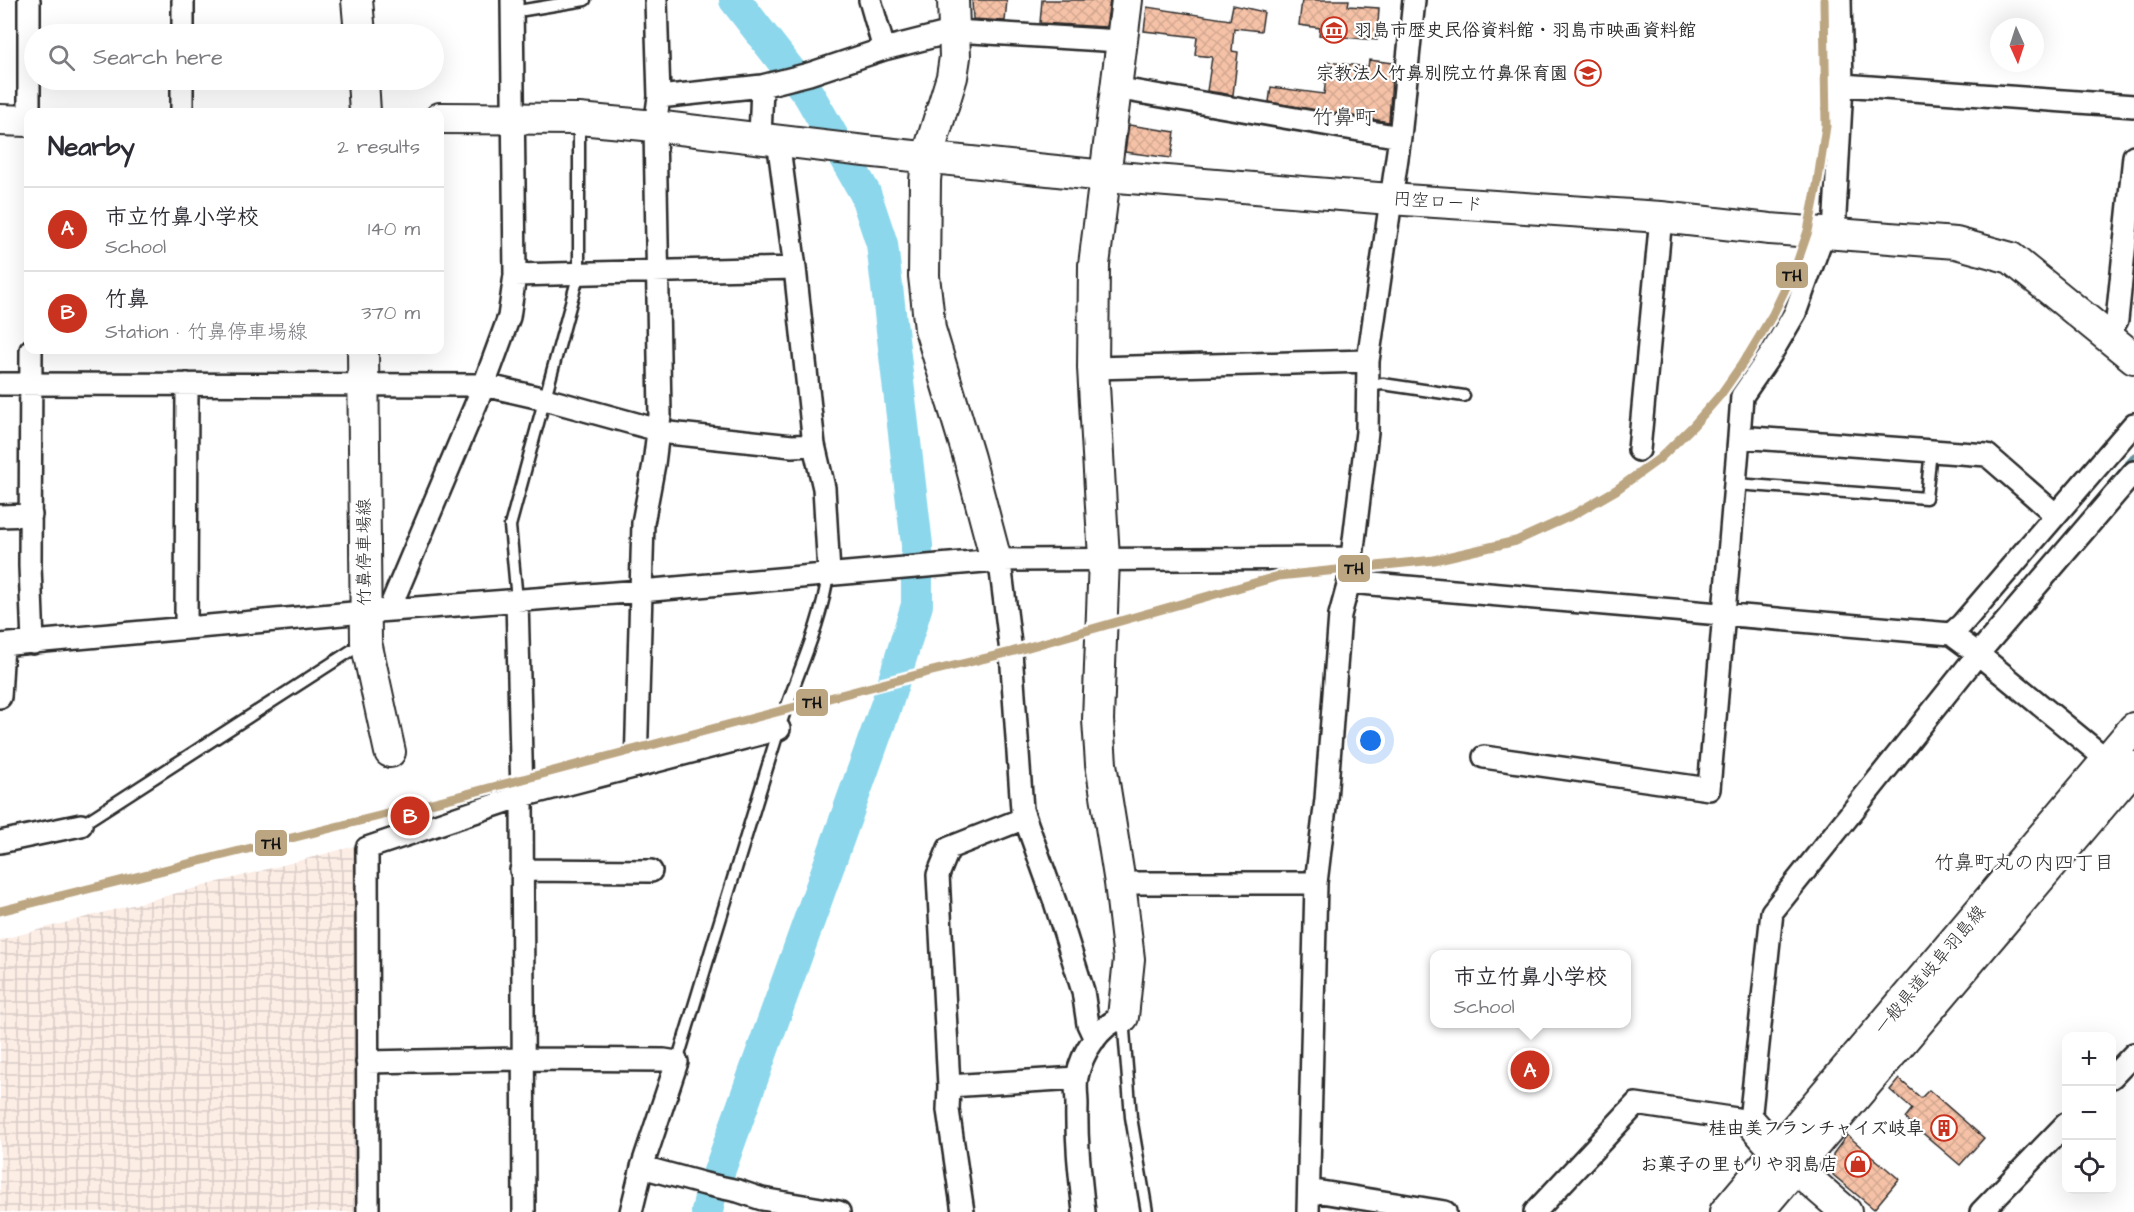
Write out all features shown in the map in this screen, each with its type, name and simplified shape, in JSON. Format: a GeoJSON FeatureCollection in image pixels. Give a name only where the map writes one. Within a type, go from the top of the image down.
{"type":"FeatureCollection","features":[{"type":"Feature","properties":{"kind":"street"},"geometry":{"type":"LineString","coordinates":[[29,0],[29,24]]}},
{"type":"Feature","properties":{"kind":"street"},"geometry":{"type":"LineString","coordinates":[[183,0],[183,24]]}},
{"type":"Feature","properties":{"kind":"street"},"geometry":{"type":"LineString","coordinates":[[357,0],[359,24]]}},
{"type":"Feature","properties":{"kind":"street"},"geometry":{"type":"LineString","coordinates":[[636,766],[643,523],[659,429],[656,0]]}},
{"type":"Feature","properties":{"kind":"street"},"geometry":{"type":"LineString","coordinates":[[870,0],[885,49]]}},
{"type":"Feature","properties":{"kind":"street"},"geometry":{"type":"LineString","coordinates":[[953,0],[955,31],[952,77],[927,158],[925,181],[924,276],[930,329],[1001,571],[1011,652],[1022,810],[1080,980],[1088,1024],[1095,1039]]}},
{"type":"Feature","properties":{"kind":"street"},"geometry":{"type":"LineString","coordinates":[[1084,1212],[1076,1147],[1077,1078],[1084,1055],[1095,1039],[1112,1022],[1124,1017],[1129,959],[1100,753],[1098,720],[1104,558],[1094,368],[1094,265],[1120,41],[1127,0]]}},
{"type":"Feature","properties":{"kind":"street"},"geometry":{"type":"LineString","coordinates":[[1308,1212],[1316,883],[1326,799],[1340,615],[1349,582],[1367,432],[1368,361],[1400,136],[1414,0]]}},
{"type":"Feature","properties":{"kind":"street"},"geometry":{"type":"LineString","coordinates":[[1484,757],[1709,789],[1742,396],[1771,354],[1795,313],[1829,233],[1842,85],[1840,0]]}},
{"type":"Feature","properties":{"kind":"street"},"geometry":{"type":"LineString","coordinates":[[377,611],[484,385],[509,317],[515,274],[512,6]]}},
{"type":"Feature","properties":{"kind":"street"},"geometry":{"type":"LineString","coordinates":[[657,112],[809,74],[885,49],[955,31],[1120,41]]}},
{"type":"Feature","properties":{"kind":"street"},"geometry":{"type":"LineString","coordinates":[[771,84],[769,139],[795,268],[814,445],[824,488],[828,573]]}},
{"type":"Feature","properties":{"kind":"street"},"geometry":{"type":"LineString","coordinates":[[1842,85],[2134,106]]}},
{"type":"Feature","properties":{"kind":"street"},"geometry":{"type":"LineString","coordinates":[[1115,88],[1400,136]]}},
{"type":"Feature","properties":{"kind":"street"},"geometry":{"type":"LineString","coordinates":[[29,90],[29,108]]}},
{"type":"Feature","properties":{"kind":"street"},"geometry":{"type":"LineString","coordinates":[[182,90],[182,108]]}},
{"type":"Feature","properties":{"kind":"street"},"geometry":{"type":"LineString","coordinates":[[364,90],[365,108]]}},
{"type":"Feature","properties":{"kind":"street","name":"円空ロード"},"geometry":{"type":"LineString","coordinates":[[444,118],[579,119],[657,112],[769,139],[1105,176],[1390,199],[1661,217],[1770,229],[1956,243],[2011,258],[2134,358]]}},
{"type":"Feature","properties":{"kind":"street"},"geometry":{"type":"LineString","coordinates":[[0,120],[24,121]]}},
{"type":"Feature","properties":{"kind":"street"},"geometry":{"type":"LineString","coordinates":[[2108,336],[2117,320],[2134,156]]}},
{"type":"Feature","properties":{"kind":"street"},"geometry":{"type":"LineString","coordinates":[[1639,450],[1661,217]]}},
{"type":"Feature","properties":{"kind":"street"},"geometry":{"type":"LineString","coordinates":[[515,274],[795,268]]}},
{"type":"Feature","properties":{"kind":"street"},"geometry":{"type":"LineString","coordinates":[[31,354],[33,643]]}},
{"type":"Feature","properties":{"kind":"street","name":"竹鼻停車場線"},"geometry":{"type":"LineString","coordinates":[[363,354],[377,611],[366,642],[390,752]]}},
{"type":"Feature","properties":{"kind":"street"},"geometry":{"type":"LineString","coordinates":[[1094,368],[1368,361]]}},
{"type":"Feature","properties":{"kind":"street"},"geometry":{"type":"LineString","coordinates":[[0,384],[484,385],[669,433],[792,446],[814,445]]}},
{"type":"Feature","properties":{"kind":"street"},"geometry":{"type":"LineString","coordinates":[[186,628],[187,384]]}},
{"type":"Feature","properties":{"kind":"street"},"geometry":{"type":"LineString","coordinates":[[1951,634],[2134,424]]}},
{"type":"Feature","properties":{"kind":"street"},"geometry":{"type":"LineString","coordinates":[[1739,437],[1987,455],[2056,514]]}},
{"type":"Feature","properties":{"kind":"street"},"geometry":{"type":"LineString","coordinates":[[1750,1121],[1772,912],[1978,654],[2134,472]]}},
{"type":"Feature","properties":{"kind":"street"},"geometry":{"type":"LineString","coordinates":[[0,516],[31,515]]}},
{"type":"Feature","properties":{"kind":"street"},"geometry":{"type":"LineString","coordinates":[[0,697],[2,645],[377,611],[996,560],[1351,558]]}},
{"type":"Feature","properties":{"kind":"street"},"geometry":{"type":"LineString","coordinates":[[1349,582],[1951,634],[2125,771]]}},
{"type":"Feature","properties":{"kind":"street"},"geometry":{"type":"LineString","coordinates":[[517,600],[522,796],[524,1212]]}},
{"type":"Feature","properties":{"kind":"street","name":"一般県道岐阜羽島線"},"geometry":{"type":"LineString","coordinates":[[1725,1212],[1786,1160],[2125,771],[2134,728]]}},
{"type":"Feature","properties":{"kind":"street"},"geometry":{"type":"LineString","coordinates":[[368,1212],[367,848],[522,796],[779,729]]}},
{"type":"Feature","properties":{"kind":"street"},"geometry":{"type":"LineString","coordinates":[[963,1212],[948,1110],[949,1086],[938,875],[949,848],[1025,818]]}},
{"type":"Feature","properties":{"kind":"street"},"geometry":{"type":"LineString","coordinates":[[0,842],[81,825]]}},
{"type":"Feature","properties":{"kind":"street"},"geometry":{"type":"LineString","coordinates":[[521,870],[651,871]]}},
{"type":"Feature","properties":{"kind":"street"},"geometry":{"type":"LineString","coordinates":[[1120,883],[1316,883]]}},
{"type":"Feature","properties":{"kind":"street"},"geometry":{"type":"LineString","coordinates":[[2116,1073],[2134,1054]]}},
{"type":"Feature","properties":{"kind":"street"},"geometry":{"type":"LineString","coordinates":[[367,1062],[523,1059],[677,1062],[642,1167],[631,1212]]}},
{"type":"Feature","properties":{"kind":"street"},"geometry":{"type":"LineString","coordinates":[[949,1086],[1077,1078]]}},
{"type":"Feature","properties":{"kind":"street"},"geometry":{"type":"LineString","coordinates":[[1535,1212],[1636,1104],[1750,1121],[1786,1160],[1846,1212]]}},
{"type":"Feature","properties":{"kind":"street"},"geometry":{"type":"LineString","coordinates":[[1981,1212],[2062,1129]]}},
{"type":"Feature","properties":{"kind":"street","name":"一般県道岐阜羽島線"},"geometry":{"type":"LineString","coordinates":[[1758,1212],[1786,1160]]}},
{"type":"Feature","properties":{"kind":"street"},"geometry":{"type":"LineString","coordinates":[[642,1167],[738,1191],[764,1205],[839,1212]]}},
{"type":"Feature","properties":{"kind":"street"},"geometry":{"type":"LineString","coordinates":[[1308,1190],[1445,1212]]}},
{"type":"Feature","properties":{"kind":"lane"},"geometry":{"type":"LineString","coordinates":[[512,6],[585,0]]}},
{"type":"Feature","properties":{"kind":"lane"},"geometry":{"type":"LineString","coordinates":[[517,600],[510,526],[579,273],[579,119]]}},
{"type":"Feature","properties":{"kind":"lane"},"geometry":{"type":"LineString","coordinates":[[1367,386],[1383,384],[1464,396]]}},
{"type":"Feature","properties":{"kind":"lane"},"geometry":{"type":"LineString","coordinates":[[1736,484],[1926,498],[1931,451]]}},
{"type":"Feature","properties":{"kind":"lane"},"geometry":{"type":"LineString","coordinates":[[677,1062],[779,729],[825,599],[828,573]]}},
{"type":"Feature","properties":{"kind":"lane"},"geometry":{"type":"LineString","coordinates":[[81,825],[366,642]]}},
{"type":"Feature","properties":{"kind":"lane"},"geometry":{"type":"LineString","coordinates":[[1124,1017],[1131,1117],[1147,1212]]}},
{"type":"Feature","properties":{"kind":"shaded area"},"geometry":{"type":"Polygon","coordinates":[[[355,846],[358,866],[362,1212],[0,1212],[0,940],[355,846]]]}},
{"type":"Feature","properties":{"kind":"building"},"geometry":{"type":"Polygon","coordinates":[[[972,0],[1007,0],[1005,21],[973,19],[972,0]]]}},
{"type":"Feature","properties":{"kind":"building"},"geometry":{"type":"Polygon","coordinates":[[[1042,0],[1110,0],[1106,27],[1040,23],[1042,0]]]}},
{"type":"Feature","properties":{"kind":"building"},"geometry":{"type":"Polygon","coordinates":[[[1302,0],[1349,0],[1348,6],[1379,8],[1377,40],[1319,35],[1320,28],[1299,25],[1302,0]]]}},
{"type":"Feature","properties":{"kind":"building"},"geometry":{"type":"Polygon","coordinates":[[[1233,5],[1264,12],[1261,31],[1234,28],[1232,51],[1238,52],[1233,95],[1207,91],[1212,57],[1195,55],[1197,37],[1144,31],[1147,7],[1230,20],[1233,5]]]}},
{"type":"Feature","properties":{"kind":"building"},"geometry":{"type":"Polygon","coordinates":[[[1369,60],[1393,63],[1389,122],[1269,102],[1271,87],[1324,94],[1328,62],[1368,67],[1369,60]]]}},
{"type":"Feature","properties":{"kind":"building"},"geometry":{"type":"Polygon","coordinates":[[[1129,125],[1175,132],[1171,158],[1125,152],[1129,125]]]}},
{"type":"Feature","properties":{"kind":"building","name":"桂由美フランチャイズ岐阜"},"geometry":{"type":"Polygon","coordinates":[[[1899,1079],[1921,1098],[1929,1090],[1984,1138],[1960,1165],[1905,1118],[1912,1109],[1890,1090],[1899,1079]]]}},
{"type":"Feature","properties":{"kind":"building","name":"お菓子の里もりや羽島店"},"geometry":{"type":"Polygon","coordinates":[[[1847,1135],[1899,1179],[1874,1209],[1833,1175],[1833,1154],[1847,1135]]]}},
{"type":"Feature","properties":{"kind":"waterway"},"geometry":{"type":"LineString","coordinates":[[707,1212],[710,1197],[887,703],[917,605],[917,545],[882,244],[865,193],[809,95],[735,0]]}},
{"type":"Feature","properties":{"kind":"waterway"},"geometry":{"type":"LineString","coordinates":[[2115,478],[2134,455]]}},
{"type":"Feature","properties":{"kind":"transit line","name":"TH"},"geometry":{"type":"LineString","coordinates":[[0,911],[455,797],[1011,652],[1279,576],[1434,560],[1516,541],[1573,515],[1616,490],[1659,459],[1693,426],[1721,394],[1773,314],[1796,266],[1808,231],[1817,186],[1826,126],[1824,0]]}},
{"type":"Feature","properties":{"kind":"place","name":"羽島市歴史民俗資料館・羽島市映画資料館"},"geometry":{"type":"Point","coordinates":[1334,30]}},
{"type":"Feature","properties":{"kind":"place","name":"宗教法人竹鼻別院立竹鼻保育園"},"geometry":{"type":"Point","coordinates":[1588,73]}},
{"type":"Feature","properties":{"kind":"place","name":"竹鼻"},"geometry":{"type":"Point","coordinates":[410,816]}},
{"type":"Feature","properties":{"kind":"place","name":"市立竹鼻小学校"},"geometry":{"type":"Point","coordinates":[1530,1070]}},
{"type":"Feature","properties":{"kind":"place","name":"桂由美フランチャイズ岐阜"},"geometry":{"type":"Point","coordinates":[1944,1128]}},
{"type":"Feature","properties":{"kind":"place","name":"お菓子の里もりや羽島店"},"geometry":{"type":"Point","coordinates":[1858,1164]}},
{"type":"Feature","properties":{"kind":"district","name":"竹鼻町"},"geometry":{"type":"Point","coordinates":[1344,117]}},
{"type":"Feature","properties":{"kind":"district","name":"竹鼻町丸の内四丁目"},"geometry":{"type":"Point","coordinates":[2024,863]}}]}
